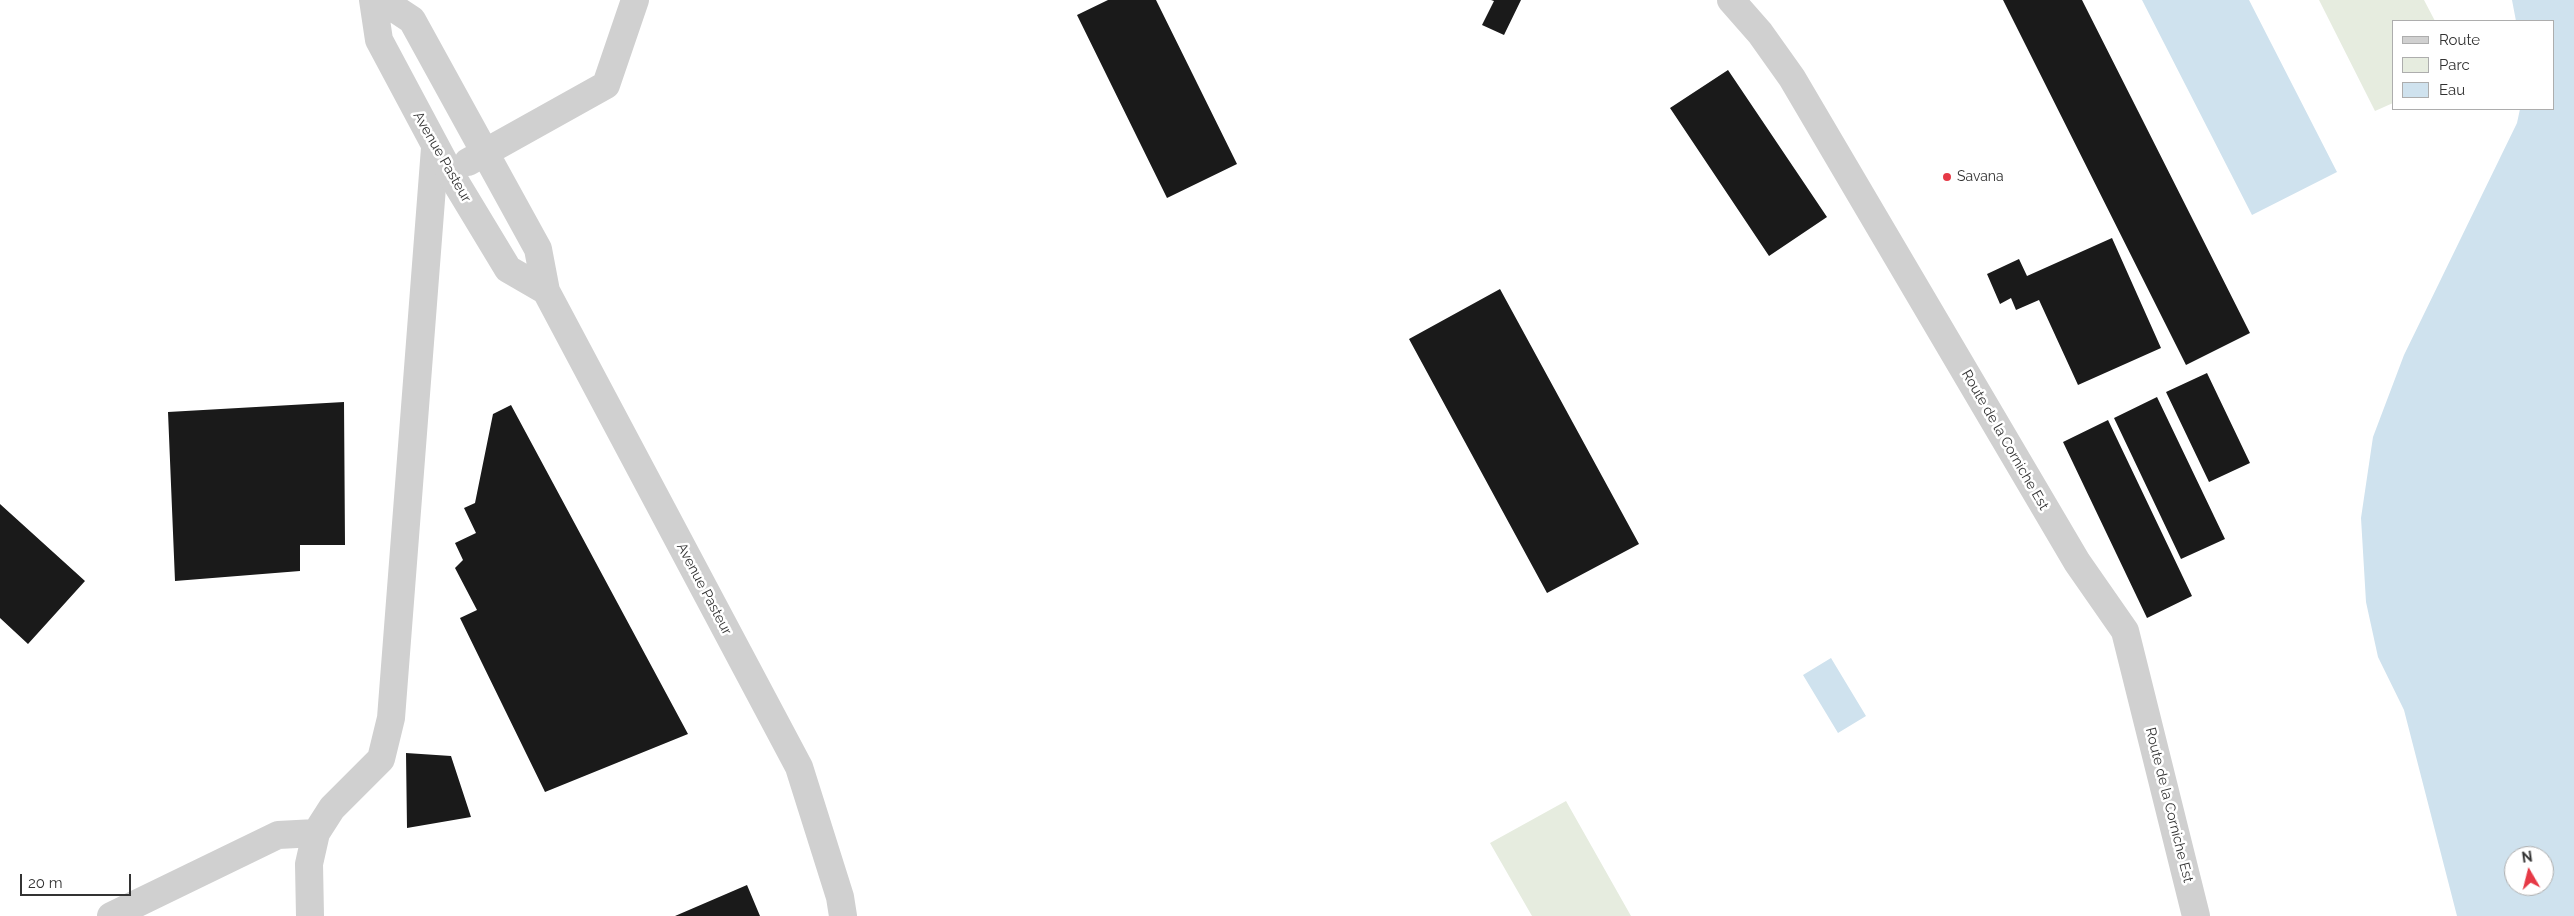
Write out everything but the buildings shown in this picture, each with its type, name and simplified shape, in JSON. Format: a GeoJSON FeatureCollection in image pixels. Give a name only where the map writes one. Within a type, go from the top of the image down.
{"type":"FeatureCollection","features":[{"type":"Feature","properties":{"kind":"street","name":"Avenue Pasteur"},"geometry":{"type":"LineString","coordinates":[[374,0],[379,40],[450,173],[508,269],[546,291]]}},
{"type":"Feature","properties":{"kind":"street","name":"Avenue Pasteur"},"geometry":{"type":"LineString","coordinates":[[382,0],[412,20],[538,249],[546,291],[799,767],[841,906]]}},
{"type":"Feature","properties":{"kind":"street"},"geometry":{"type":"LineString","coordinates":[[450,173],[484,152],[606,85],[635,0]]}},
{"type":"Feature","properties":{"kind":"street","name":"Route de la Corniche Est"},"geometry":{"type":"LineString","coordinates":[[1731,0],[1760,33],[1792,78],[2077,562],[2125,631],[2196,916]]}},
{"type":"Feature","properties":{"kind":"street"},"geometry":{"type":"LineString","coordinates":[[310,916],[309,864],[316,833],[332,808],[381,759],[391,718],[436,148]]}},
{"type":"Feature","properties":{"kind":"street"},"geometry":{"type":"LineString","coordinates":[[112,916],[278,835],[316,833]]}},
{"type":"Feature","properties":{"kind":"green space"},"geometry":{"type":"Polygon","coordinates":[[[2319,0],[2424,0],[2434,20],[2392,20],[2392,103],[2375,111],[2319,0]]]}},
{"type":"Feature","properties":{"kind":"green space"},"geometry":{"type":"Polygon","coordinates":[[[1566,801],[1631,916],[1532,916],[1490,843],[1566,801]]]}},
{"type":"Feature","properties":{"kind":"water"},"geometry":{"type":"Polygon","coordinates":[[[2142,0],[2249,0],[2337,172],[2252,215],[2142,0]]]}},
{"type":"Feature","properties":{"kind":"water"},"geometry":{"type":"Polygon","coordinates":[[[2512,0],[2574,0],[2574,916],[2457,916],[2404,710],[2378,657],[2366,602],[2361,518],[2373,437],[2404,355],[2517,123],[2520,110],[2554,110],[2554,20],[2516,20],[2512,0]]]}},
{"type":"Feature","properties":{"kind":"water"},"geometry":{"type":"Polygon","coordinates":[[[1831,658],[1866,716],[1838,733],[1803,675],[1831,658]]]}},
{"type":"Feature","properties":{"kind":"place","name":"Savana"},"geometry":{"type":"Point","coordinates":[1947,177]}}]}
